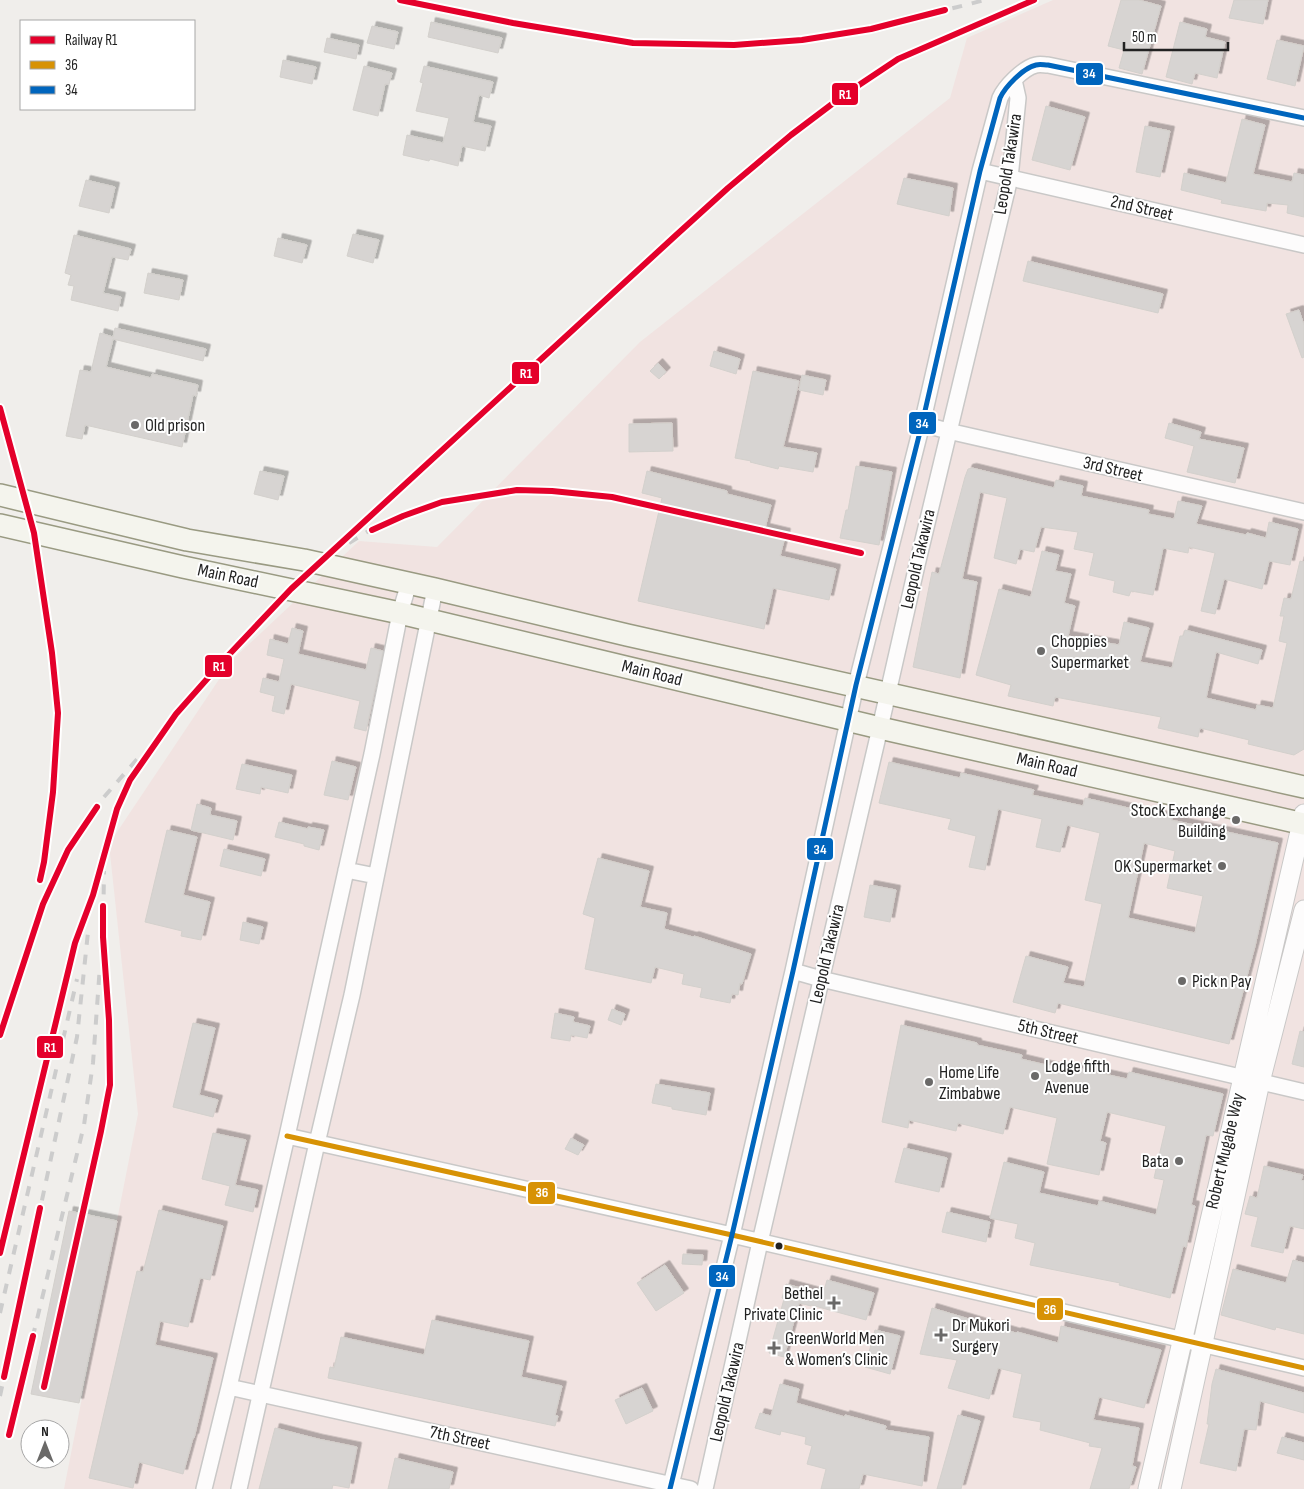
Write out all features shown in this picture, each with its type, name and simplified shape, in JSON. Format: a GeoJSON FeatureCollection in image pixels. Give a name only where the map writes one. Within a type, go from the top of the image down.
{"type":"FeatureCollection","features":[{"type":"Feature","properties":{"kind":"main road","name":"Main Road"},"geometry":{"type":"LineString","coordinates":[[0,495],[187,540],[304,560],[436,589],[627,635],[1304,787]]}},
{"type":"Feature","properties":{"kind":"main road","name":"Main Road"},"geometry":{"type":"LineString","coordinates":[[0,525],[183,567],[400,613],[880,728],[1303,820]]}},
{"type":"Feature","properties":{"kind":"main road"},"geometry":{"type":"LineString","coordinates":[[617,664],[627,635]]}},
{"type":"Feature","properties":{"kind":"street"},"geometry":{"type":"LineString","coordinates":[[1014,80],[1037,64],[1048,65],[1304,118]]}},
{"type":"Feature","properties":{"kind":"street","name":"Leopold Takawira"},"geometry":{"type":"LineString","coordinates":[[671,1487],[793,971],[856,685],[922,424],[980,171],[1000,98],[1004,89],[1014,80],[1018,98],[1010,178],[948,431],[887,693],[705,1489]]}},
{"type":"Feature","properties":{"kind":"street","name":"2nd Street"},"geometry":{"type":"LineString","coordinates":[[980,171],[1304,245]]}},
{"type":"Feature","properties":{"kind":"street","name":"3rd Street"},"geometry":{"type":"LineString","coordinates":[[922,424],[1304,512]]}},
{"type":"Feature","properties":{"kind":"street"},"geometry":{"type":"LineString","coordinates":[[204,1489],[287,1136],[408,583]]}},
{"type":"Feature","properties":{"kind":"street"},"geometry":{"type":"LineString","coordinates":[[239,1489],[352,994],[436,589]]}},
{"type":"Feature","properties":{"kind":"street","name":"Robert Mugabe Way"},"geometry":{"type":"LineString","coordinates":[[1171,1489],[1203,1344],[1251,1080],[1303,820]]}},
{"type":"Feature","properties":{"kind":"street"},"geometry":{"type":"LineString","coordinates":[[346,870],[376,876]]}},
{"type":"Feature","properties":{"kind":"street","name":"Robert Mugabe Way"},"geometry":{"type":"LineString","coordinates":[[1148,1489],[1183,1340],[1251,1080],[1304,910]]}},
{"type":"Feature","properties":{"kind":"street","name":"5th Street"},"geometry":{"type":"LineString","coordinates":[[793,971],[1304,1092]]}},
{"type":"Feature","properties":{"kind":"street"},"geometry":{"type":"LineString","coordinates":[[287,1136],[732,1235],[1304,1368]]}},
{"type":"Feature","properties":{"kind":"street","name":"7th Street"},"geometry":{"type":"LineString","coordinates":[[229,1387],[671,1487],[691,1489]]}},
{"type":"Feature","properties":{"kind":"shaded area"},"geometry":{"type":"Polygon","coordinates":[[[1053,0],[1304,0],[1304,1489],[64,1489],[68,1469],[70,1469],[70,1459],[138,1114],[109,844],[232,660],[359,541],[437,547],[640,342],[950,98],[967,38],[1053,0]]]}},
{"type":"Feature","properties":{"kind":"building"},"geometry":{"type":"Polygon","coordinates":[[[1121,0],[1139,0],[1161,6],[1142,74],[1119,68],[1124,50],[1108,46],[1121,0]]]}},
{"type":"Feature","properties":{"kind":"building"},"geometry":{"type":"Polygon","coordinates":[[[1234,0],[1268,0],[1263,24],[1229,18],[1234,0]]]}},
{"type":"Feature","properties":{"kind":"building"},"geometry":{"type":"Polygon","coordinates":[[[431,22],[502,38],[498,53],[428,37],[431,22]]]}},
{"type":"Feature","properties":{"kind":"building"},"geometry":{"type":"Polygon","coordinates":[[[1180,22],[1207,29],[1205,37],[1225,42],[1217,78],[1195,73],[1192,84],[1166,77],[1180,22]]]}},
{"type":"Feature","properties":{"kind":"building"},"geometry":{"type":"Polygon","coordinates":[[[372,26],[398,32],[394,49],[367,43],[372,26]]]}},
{"type":"Feature","properties":{"kind":"building"},"geometry":{"type":"Polygon","coordinates":[[[327,38],[359,45],[356,59],[324,52],[327,38]]]}},
{"type":"Feature","properties":{"kind":"building"},"geometry":{"type":"Polygon","coordinates":[[[1277,40],[1304,46],[1295,86],[1267,79],[1277,40]]]}},
{"type":"Feature","properties":{"kind":"building"},"geometry":{"type":"Polygon","coordinates":[[[283,60],[316,67],[312,84],[280,77],[283,60]]]}},
{"type":"Feature","properties":{"kind":"building"},"geometry":{"type":"Polygon","coordinates":[[[364,66],[392,73],[389,84],[385,84],[378,116],[353,110],[364,66]]]}},
{"type":"Feature","properties":{"kind":"building"},"geometry":{"type":"Polygon","coordinates":[[[424,66],[493,82],[489,98],[479,95],[473,122],[491,126],[485,151],[462,146],[458,166],[403,155],[407,135],[443,143],[449,118],[416,111],[423,83],[420,82],[424,66]]]}},
{"type":"Feature","properties":{"kind":"building"},"geometry":{"type":"Polygon","coordinates":[[[1046,106],[1085,117],[1070,170],[1032,160],[1046,106]]]}},
{"type":"Feature","properties":{"kind":"building"},"geometry":{"type":"Polygon","coordinates":[[[1242,119],[1265,125],[1253,174],[1292,182],[1294,173],[1304,175],[1304,217],[1287,213],[1288,205],[1267,203],[1266,211],[1221,203],[1222,200],[1181,190],[1184,173],[1226,183],[1242,119]]]}},
{"type":"Feature","properties":{"kind":"building"},"geometry":{"type":"Polygon","coordinates":[[[1145,126],[1170,131],[1160,177],[1136,172],[1145,126]]]}},
{"type":"Feature","properties":{"kind":"building"},"geometry":{"type":"Polygon","coordinates":[[[904,178],[953,188],[949,216],[897,204],[904,178]]]}},
{"type":"Feature","properties":{"kind":"building"},"geometry":{"type":"Polygon","coordinates":[[[86,180],[115,187],[109,213],[79,206],[86,180]]]}},
{"type":"Feature","properties":{"kind":"building"},"geometry":{"type":"Polygon","coordinates":[[[353,234],[379,240],[373,263],[347,256],[353,234]]]}},
{"type":"Feature","properties":{"kind":"building"},"geometry":{"type":"Polygon","coordinates":[[[74,235],[131,249],[128,260],[112,257],[103,293],[121,297],[118,311],[71,300],[74,286],[68,285],[71,275],[65,273],[74,235]]]}},
{"type":"Feature","properties":{"kind":"building"},"geometry":{"type":"Polygon","coordinates":[[[278,238],[307,245],[302,263],[274,256],[278,238]]]}},
{"type":"Feature","properties":{"kind":"building"},"geometry":{"type":"Polygon","coordinates":[[[1028,261],[1163,294],[1158,313],[1023,281],[1028,261]]]}},
{"type":"Feature","properties":{"kind":"building"},"geometry":{"type":"Polygon","coordinates":[[[148,273],[183,280],[179,300],[144,293],[148,273]]]}},
{"type":"Feature","properties":{"kind":"building"},"geometry":{"type":"Polygon","coordinates":[[[1299,310],[1304,325],[1304,357],[1302,358],[1286,314],[1299,310]]]}},
{"type":"Feature","properties":{"kind":"building"},"geometry":{"type":"Polygon","coordinates":[[[115,328],[206,349],[203,361],[113,339],[106,367],[151,378],[152,374],[198,385],[196,396],[193,395],[182,447],[85,425],[82,439],[66,436],[80,370],[91,372],[100,333],[113,337],[115,328]]]}},
{"type":"Feature","properties":{"kind":"building"},"geometry":{"type":"Polygon","coordinates":[[[714,351],[740,359],[736,374],[710,366],[714,351]]]}},
{"type":"Feature","properties":{"kind":"building"},"geometry":{"type":"Polygon","coordinates":[[[658,363],[666,372],[659,379],[650,371],[658,363]]]}},
{"type":"Feature","properties":{"kind":"building"},"geometry":{"type":"Polygon","coordinates":[[[753,371],[799,381],[783,447],[817,453],[813,472],[779,466],[778,469],[735,458],[753,371]]]}},
{"type":"Feature","properties":{"kind":"building"},"geometry":{"type":"Polygon","coordinates":[[[802,375],[826,380],[823,395],[799,390],[802,375]]]}},
{"type":"Feature","properties":{"kind":"building"},"geometry":{"type":"Polygon","coordinates":[[[672,423],[673,451],[629,452],[629,424],[672,423]]]}},
{"type":"Feature","properties":{"kind":"building"},"geometry":{"type":"Polygon","coordinates":[[[1169,423],[1201,432],[1199,439],[1244,448],[1235,483],[1187,472],[1194,446],[1165,438],[1169,423]]]}},
{"type":"Feature","properties":{"kind":"building"},"geometry":{"type":"Polygon","coordinates":[[[856,466],[892,472],[879,545],[840,538],[846,510],[848,510],[856,466]]]}},
{"type":"Feature","properties":{"kind":"building"},"geometry":{"type":"Polygon","coordinates":[[[972,468],[1054,488],[1056,480],[1083,486],[1081,496],[1149,510],[1148,514],[1174,519],[1178,501],[1202,506],[1196,524],[1246,535],[1247,533],[1266,538],[1269,522],[1298,529],[1290,565],[1269,561],[1262,589],[1224,579],[1215,614],[1201,611],[1215,553],[1189,547],[1188,553],[1163,548],[1153,595],[1131,591],[1129,596],[1113,592],[1115,581],[1089,575],[1094,553],[1074,549],[1078,532],[1041,527],[1034,552],[1020,549],[1016,564],[994,558],[1007,498],[980,492],[962,579],[977,582],[960,678],[913,667],[932,572],[939,574],[965,477],[968,469],[972,468]]]}},
{"type":"Feature","properties":{"kind":"building"},"geometry":{"type":"Polygon","coordinates":[[[260,471],[284,476],[278,500],[254,494],[260,471]]]}},
{"type":"Feature","properties":{"kind":"building"},"geometry":{"type":"Polygon","coordinates":[[[647,471],[727,491],[727,494],[771,505],[765,528],[786,533],[780,556],[836,569],[829,600],[773,588],[764,629],[638,601],[662,498],[642,493],[647,471]]]}},
{"type":"Feature","properties":{"kind":"building"},"geometry":{"type":"Polygon","coordinates":[[[1042,551],[1059,555],[1055,571],[1071,574],[1064,603],[1075,606],[1068,636],[1119,645],[1124,622],[1149,628],[1140,662],[1172,668],[1180,636],[1183,636],[1185,630],[1262,650],[1258,664],[1216,652],[1206,698],[1256,710],[1257,705],[1273,708],[1287,643],[1279,641],[1284,616],[1280,616],[1284,598],[1291,599],[1300,561],[1304,562],[1304,749],[1294,755],[1248,744],[1249,740],[1200,728],[1198,737],[1158,728],[1161,717],[1055,697],[1053,706],[1008,696],[1011,685],[976,675],[999,589],[1030,597],[1042,551]]]}},
{"type":"Feature","properties":{"kind":"building"},"geometry":{"type":"Polygon","coordinates":[[[292,628],[303,631],[298,654],[366,670],[371,648],[383,651],[366,731],[354,728],[360,701],[291,684],[284,714],[272,711],[275,696],[260,692],[263,678],[279,682],[284,659],[267,655],[270,639],[288,644],[292,628]]]}},
{"type":"Feature","properties":{"kind":"building"},"geometry":{"type":"Polygon","coordinates":[[[332,761],[356,767],[348,800],[324,795],[332,761]]]}},
{"type":"Feature","properties":{"kind":"building"},"geometry":{"type":"Polygon","coordinates":[[[889,762],[960,778],[961,773],[1034,790],[1032,795],[1083,806],[1085,798],[1172,818],[1171,820],[1278,843],[1255,946],[1229,1044],[1058,1003],[1055,1013],[1013,1002],[1026,956],[1068,967],[1063,983],[1084,987],[1102,904],[1085,900],[1100,833],[1067,825],[1060,852],[1036,847],[1042,819],[998,809],[985,870],[969,867],[976,836],[948,829],[951,819],[879,803],[889,762]],[[1144,843],[1128,918],[1195,933],[1203,896],[1167,888],[1175,851],[1144,843]]]}},
{"type":"Feature","properties":{"kind":"building"},"geometry":{"type":"Polygon","coordinates":[[[242,764],[292,775],[288,793],[261,787],[260,794],[236,789],[242,764]]]}},
{"type":"Feature","properties":{"kind":"building"},"geometry":{"type":"Polygon","coordinates":[[[197,804],[211,808],[210,815],[237,821],[233,840],[191,830],[197,804]]]}},
{"type":"Feature","properties":{"kind":"building"},"geometry":{"type":"Polygon","coordinates":[[[279,822],[308,829],[308,827],[324,830],[319,850],[304,846],[304,844],[275,837],[279,822]]]}},
{"type":"Feature","properties":{"kind":"building"},"geometry":{"type":"Polygon","coordinates":[[[167,830],[197,837],[183,895],[210,902],[201,940],[181,936],[182,931],[145,922],[167,830]]]}},
{"type":"Feature","properties":{"kind":"building"},"geometry":{"type":"Polygon","coordinates":[[[224,849],[265,859],[261,876],[220,866],[224,849]]]}},
{"type":"Feature","properties":{"kind":"building"},"geometry":{"type":"Polygon","coordinates":[[[598,858],[649,871],[640,907],[667,913],[664,929],[694,936],[751,954],[742,984],[740,983],[738,995],[732,994],[730,1003],[700,997],[702,988],[682,984],[684,974],[655,967],[651,983],[585,969],[595,918],[583,914],[598,858]]]}},
{"type":"Feature","properties":{"kind":"building"},"geometry":{"type":"Polygon","coordinates":[[[870,885],[896,890],[890,922],[864,917],[870,885]]]}},
{"type":"Feature","properties":{"kind":"building"},"geometry":{"type":"Polygon","coordinates":[[[243,922],[263,927],[259,944],[240,940],[243,922]]]}},
{"type":"Feature","properties":{"kind":"building"},"geometry":{"type":"Polygon","coordinates":[[[612,1009],[625,1014],[621,1025],[608,1020],[612,1009]]]}},
{"type":"Feature","properties":{"kind":"building"},"geometry":{"type":"Polygon","coordinates":[[[555,1013],[574,1017],[573,1022],[590,1026],[587,1038],[571,1035],[570,1041],[551,1038],[555,1013]]]}},
{"type":"Feature","properties":{"kind":"building"},"geometry":{"type":"Polygon","coordinates":[[[193,1023],[215,1028],[199,1095],[218,1100],[213,1117],[173,1107],[193,1023]]]}},
{"type":"Feature","properties":{"kind":"building"},"geometry":{"type":"Polygon","coordinates":[[[901,1025],[1022,1055],[1021,1059],[1071,1071],[1072,1067],[1127,1079],[1129,1072],[1223,1094],[1213,1136],[1206,1135],[1191,1205],[1195,1206],[1186,1247],[1183,1246],[1170,1298],[1119,1285],[1120,1283],[1030,1265],[1035,1243],[1015,1238],[1018,1224],[990,1218],[1004,1162],[1044,1172],[1039,1193],[1098,1206],[1099,1201],[1156,1215],[1164,1180],[1154,1178],[1166,1126],[1107,1112],[1100,1141],[1106,1143],[1099,1175],[1047,1164],[1057,1118],[1010,1107],[1003,1134],[958,1123],[956,1131],[909,1120],[908,1128],[882,1122],[901,1025]]]}},
{"type":"Feature","properties":{"kind":"building"},"geometry":{"type":"Polygon","coordinates":[[[1300,1031],[1304,1032],[1304,1067],[1292,1064],[1300,1031]]]}},
{"type":"Feature","properties":{"kind":"building"},"geometry":{"type":"Polygon","coordinates":[[[656,1084],[710,1093],[706,1115],[672,1109],[672,1107],[652,1103],[656,1084]]]}},
{"type":"Feature","properties":{"kind":"building"},"geometry":{"type":"Polygon","coordinates":[[[213,1133],[246,1140],[235,1185],[258,1190],[253,1212],[225,1205],[230,1186],[202,1179],[213,1133]]]}},
{"type":"Feature","properties":{"kind":"building"},"geometry":{"type":"Polygon","coordinates":[[[571,1138],[584,1145],[578,1155],[565,1149],[571,1138]]]}},
{"type":"Feature","properties":{"kind":"building"},"geometry":{"type":"Polygon","coordinates":[[[904,1148],[947,1158],[939,1192],[895,1182],[904,1148]]]}},
{"type":"Feature","properties":{"kind":"building"},"geometry":{"type":"Polygon","coordinates":[[[1264,1166],[1303,1175],[1301,1180],[1304,1181],[1304,1229],[1290,1226],[1283,1253],[1251,1246],[1258,1217],[1245,1214],[1250,1196],[1257,1198],[1264,1166]]]}},
{"type":"Feature","properties":{"kind":"building"},"geometry":{"type":"Polygon","coordinates":[[[159,1210],[223,1226],[210,1280],[200,1278],[188,1327],[160,1321],[155,1345],[213,1358],[194,1438],[183,1474],[139,1462],[133,1488],[89,1478],[137,1271],[143,1272],[159,1210]]]}},
{"type":"Feature","properties":{"kind":"building"},"geometry":{"type":"Polygon","coordinates":[[[69,1211],[117,1221],[79,1403],[31,1394],[69,1211]]]}},
{"type":"Feature","properties":{"kind":"building"},"geometry":{"type":"Polygon","coordinates":[[[947,1212],[990,1222],[986,1242],[942,1232],[947,1212]]]}},
{"type":"Feature","properties":{"kind":"building"},"geometry":{"type":"Polygon","coordinates":[[[683,1254],[703,1255],[702,1265],[682,1264],[683,1254]]]}},
{"type":"Feature","properties":{"kind":"building"},"geometry":{"type":"Polygon","coordinates":[[[1293,1260],[1304,1263],[1304,1334],[1276,1327],[1275,1330],[1221,1315],[1233,1269],[1286,1283],[1293,1260]]]}},
{"type":"Feature","properties":{"kind":"building"},"geometry":{"type":"Polygon","coordinates":[[[665,1265],[684,1293],[656,1311],[637,1283],[665,1265]]]}},
{"type":"Feature","properties":{"kind":"building"},"geometry":{"type":"Polygon","coordinates":[[[827,1280],[874,1293],[866,1320],[799,1303],[784,1357],[769,1353],[784,1299],[782,1298],[786,1284],[823,1294],[827,1280]]]}},
{"type":"Feature","properties":{"kind":"building"},"geometry":{"type":"Polygon","coordinates":[[[932,1308],[1016,1333],[1058,1343],[1061,1326],[1161,1350],[1144,1408],[1099,1397],[1093,1420],[1139,1428],[1132,1466],[1136,1467],[1129,1489],[1090,1489],[1102,1448],[1089,1446],[1090,1443],[1040,1430],[1041,1422],[1013,1417],[1022,1374],[998,1368],[989,1399],[948,1388],[957,1360],[920,1354],[932,1308]]]}},
{"type":"Feature","properties":{"kind":"building"},"geometry":{"type":"Polygon","coordinates":[[[432,1320],[529,1341],[521,1377],[562,1386],[555,1415],[558,1416],[555,1426],[328,1378],[330,1367],[334,1368],[341,1337],[424,1355],[432,1320]]]}},
{"type":"Feature","properties":{"kind":"building"},"geometry":{"type":"Polygon","coordinates":[[[875,1330],[900,1336],[890,1374],[865,1367],[875,1330]]]}},
{"type":"Feature","properties":{"kind":"building"},"geometry":{"type":"Polygon","coordinates":[[[1216,1369],[1304,1393],[1304,1413],[1260,1401],[1256,1430],[1244,1429],[1236,1471],[1200,1463],[1209,1424],[1207,1424],[1212,1384],[1216,1369]]]}},
{"type":"Feature","properties":{"kind":"building"},"geometry":{"type":"Polygon","coordinates":[[[780,1384],[799,1389],[796,1403],[886,1426],[885,1430],[929,1437],[922,1486],[863,1474],[859,1489],[821,1489],[826,1469],[807,1464],[812,1446],[805,1444],[806,1437],[781,1431],[780,1435],[755,1428],[760,1413],[771,1416],[780,1384]]]}},
{"type":"Feature","properties":{"kind":"building"},"geometry":{"type":"Polygon","coordinates":[[[642,1388],[653,1411],[626,1424],[615,1400],[642,1388]]]}},
{"type":"Feature","properties":{"kind":"building"},"geometry":{"type":"Polygon","coordinates":[[[958,1415],[980,1421],[961,1489],[937,1489],[958,1415]]]}},
{"type":"Feature","properties":{"kind":"building"},"geometry":{"type":"Polygon","coordinates":[[[275,1428],[357,1447],[349,1488],[333,1485],[332,1489],[259,1489],[275,1428]]]}},
{"type":"Feature","properties":{"kind":"building"},"geometry":{"type":"Polygon","coordinates":[[[1282,1437],[1304,1443],[1304,1460],[1277,1453],[1282,1437]]]}},
{"type":"Feature","properties":{"kind":"building"},"geometry":{"type":"Polygon","coordinates":[[[395,1458],[453,1472],[449,1489],[388,1489],[395,1458]]]}},
{"type":"Feature","properties":{"kind":"railway"},"geometry":{"type":"LineString","coordinates":[[400,0],[513,23],[633,43],[734,45],[802,40],[871,29],[985,0]]}},
{"type":"Feature","properties":{"kind":"railway"},"geometry":{"type":"LineString","coordinates":[[0,1253],[75,943],[93,895],[117,809],[130,780],[176,714],[291,589],[674,237],[791,135],[844,95],[898,59],[1034,0]]}},
{"type":"Feature","properties":{"kind":"railway"},"geometry":{"type":"LineString","coordinates":[[349,543],[367,532],[403,516],[442,502],[517,490],[552,491],[612,497],[861,553]]}},
{"type":"Feature","properties":{"kind":"railway"},"geometry":{"type":"LineString","coordinates":[[104,797],[139,757]]}},
{"type":"Feature","properties":{"kind":"railway"},"geometry":{"type":"LineString","coordinates":[[44,1387],[110,1085],[109,1020],[103,937],[104,871]]}},
{"type":"Feature","properties":{"kind":"railway"},"geometry":{"type":"LineString","coordinates":[[0,1396],[77,1037],[88,932]]}},
{"type":"Feature","properties":{"kind":"railway"},"geometry":{"type":"LineString","coordinates":[[0,1035],[23,964]]}},
{"type":"Feature","properties":{"kind":"railway"},"geometry":{"type":"LineString","coordinates":[[9,1435],[84,1125],[93,1063],[100,965]]}},
{"type":"Feature","properties":{"kind":"railway"},"geometry":{"type":"LineString","coordinates":[[0,1313],[77,979]]}},
{"type":"Feature","properties":{"kind":"rail line","name":"R1"},"geometry":{"type":"LineString","coordinates":[[400,0],[513,23],[633,43],[734,45],[802,40],[871,29],[945,10]]}},
{"type":"Feature","properties":{"kind":"rail line","name":"R1"},"geometry":{"type":"LineString","coordinates":[[0,1253],[75,943],[93,895],[117,809],[130,780],[176,714],[291,589],[674,237],[791,135],[844,95],[898,59],[1034,0]]}},
{"type":"Feature","properties":{"kind":"rail line","name":"R1"},"geometry":{"type":"LineString","coordinates":[[0,408],[34,533],[52,653],[58,713],[53,792],[40,880]]}},
{"type":"Feature","properties":{"kind":"rail line","name":"R1"},"geometry":{"type":"LineString","coordinates":[[372,530],[442,502],[517,490],[552,491],[612,497],[861,553]]}},
{"type":"Feature","properties":{"kind":"rail line","name":"R1"},"geometry":{"type":"LineString","coordinates":[[0,1035],[43,904],[68,850],[97,807]]}},
{"type":"Feature","properties":{"kind":"rail line","name":"R1"},"geometry":{"type":"LineString","coordinates":[[44,1387],[110,1085],[109,1020],[103,937],[103,906]]}},
{"type":"Feature","properties":{"kind":"rail line","name":"R1"},"geometry":{"type":"LineString","coordinates":[[4,1377],[40,1208]]}},
{"type":"Feature","properties":{"kind":"rail line","name":"R1"},"geometry":{"type":"LineString","coordinates":[[9,1435],[33,1336]]}},
{"type":"Feature","properties":{"kind":"transit line","name":"34"},"geometry":{"type":"LineString","coordinates":[[670,1489],[732,1235],[856,685],[922,424],[980,171],[1000,98],[1020,74],[1036,65],[1048,65],[1304,118]]}},
{"type":"Feature","properties":{"kind":"transit line","name":"36"},"geometry":{"type":"LineString","coordinates":[[287,1136],[732,1235],[1304,1368]]}},
{"type":"Feature","properties":{"kind":"place","name":"Old prison"},"geometry":{"type":"Point","coordinates":[135,425]}},
{"type":"Feature","properties":{"kind":"place","name":"Choppies Supermarket"},"geometry":{"type":"Point","coordinates":[1041,651]}},
{"type":"Feature","properties":{"kind":"place","name":"Stock Exchange Building"},"geometry":{"type":"Point","coordinates":[1236,820]}},
{"type":"Feature","properties":{"kind":"place","name":"OK Supermarket"},"geometry":{"type":"Point","coordinates":[1222,866]}},
{"type":"Feature","properties":{"kind":"place","name":"Pick n Pay"},"geometry":{"type":"Point","coordinates":[1182,981]}},
{"type":"Feature","properties":{"kind":"place","name":"Lodge fifth Avenue"},"geometry":{"type":"Point","coordinates":[1035,1076]}},
{"type":"Feature","properties":{"kind":"place","name":"Home Life Zimbabwe"},"geometry":{"type":"Point","coordinates":[929,1082]}},
{"type":"Feature","properties":{"kind":"place","name":"Bata"},"geometry":{"type":"Point","coordinates":[1179,1161]}},
{"type":"Feature","properties":{"kind":"place","name":"Bethel Private Clinic"},"geometry":{"type":"Point","coordinates":[834,1303]}},
{"type":"Feature","properties":{"kind":"place","name":"Dr Mukori Surgery"},"geometry":{"type":"Point","coordinates":[941,1335]}},
{"type":"Feature","properties":{"kind":"place","name":"GreenWorld Men & Women’s Clinic"},"geometry":{"type":"Point","coordinates":[774,1348]}}]}
